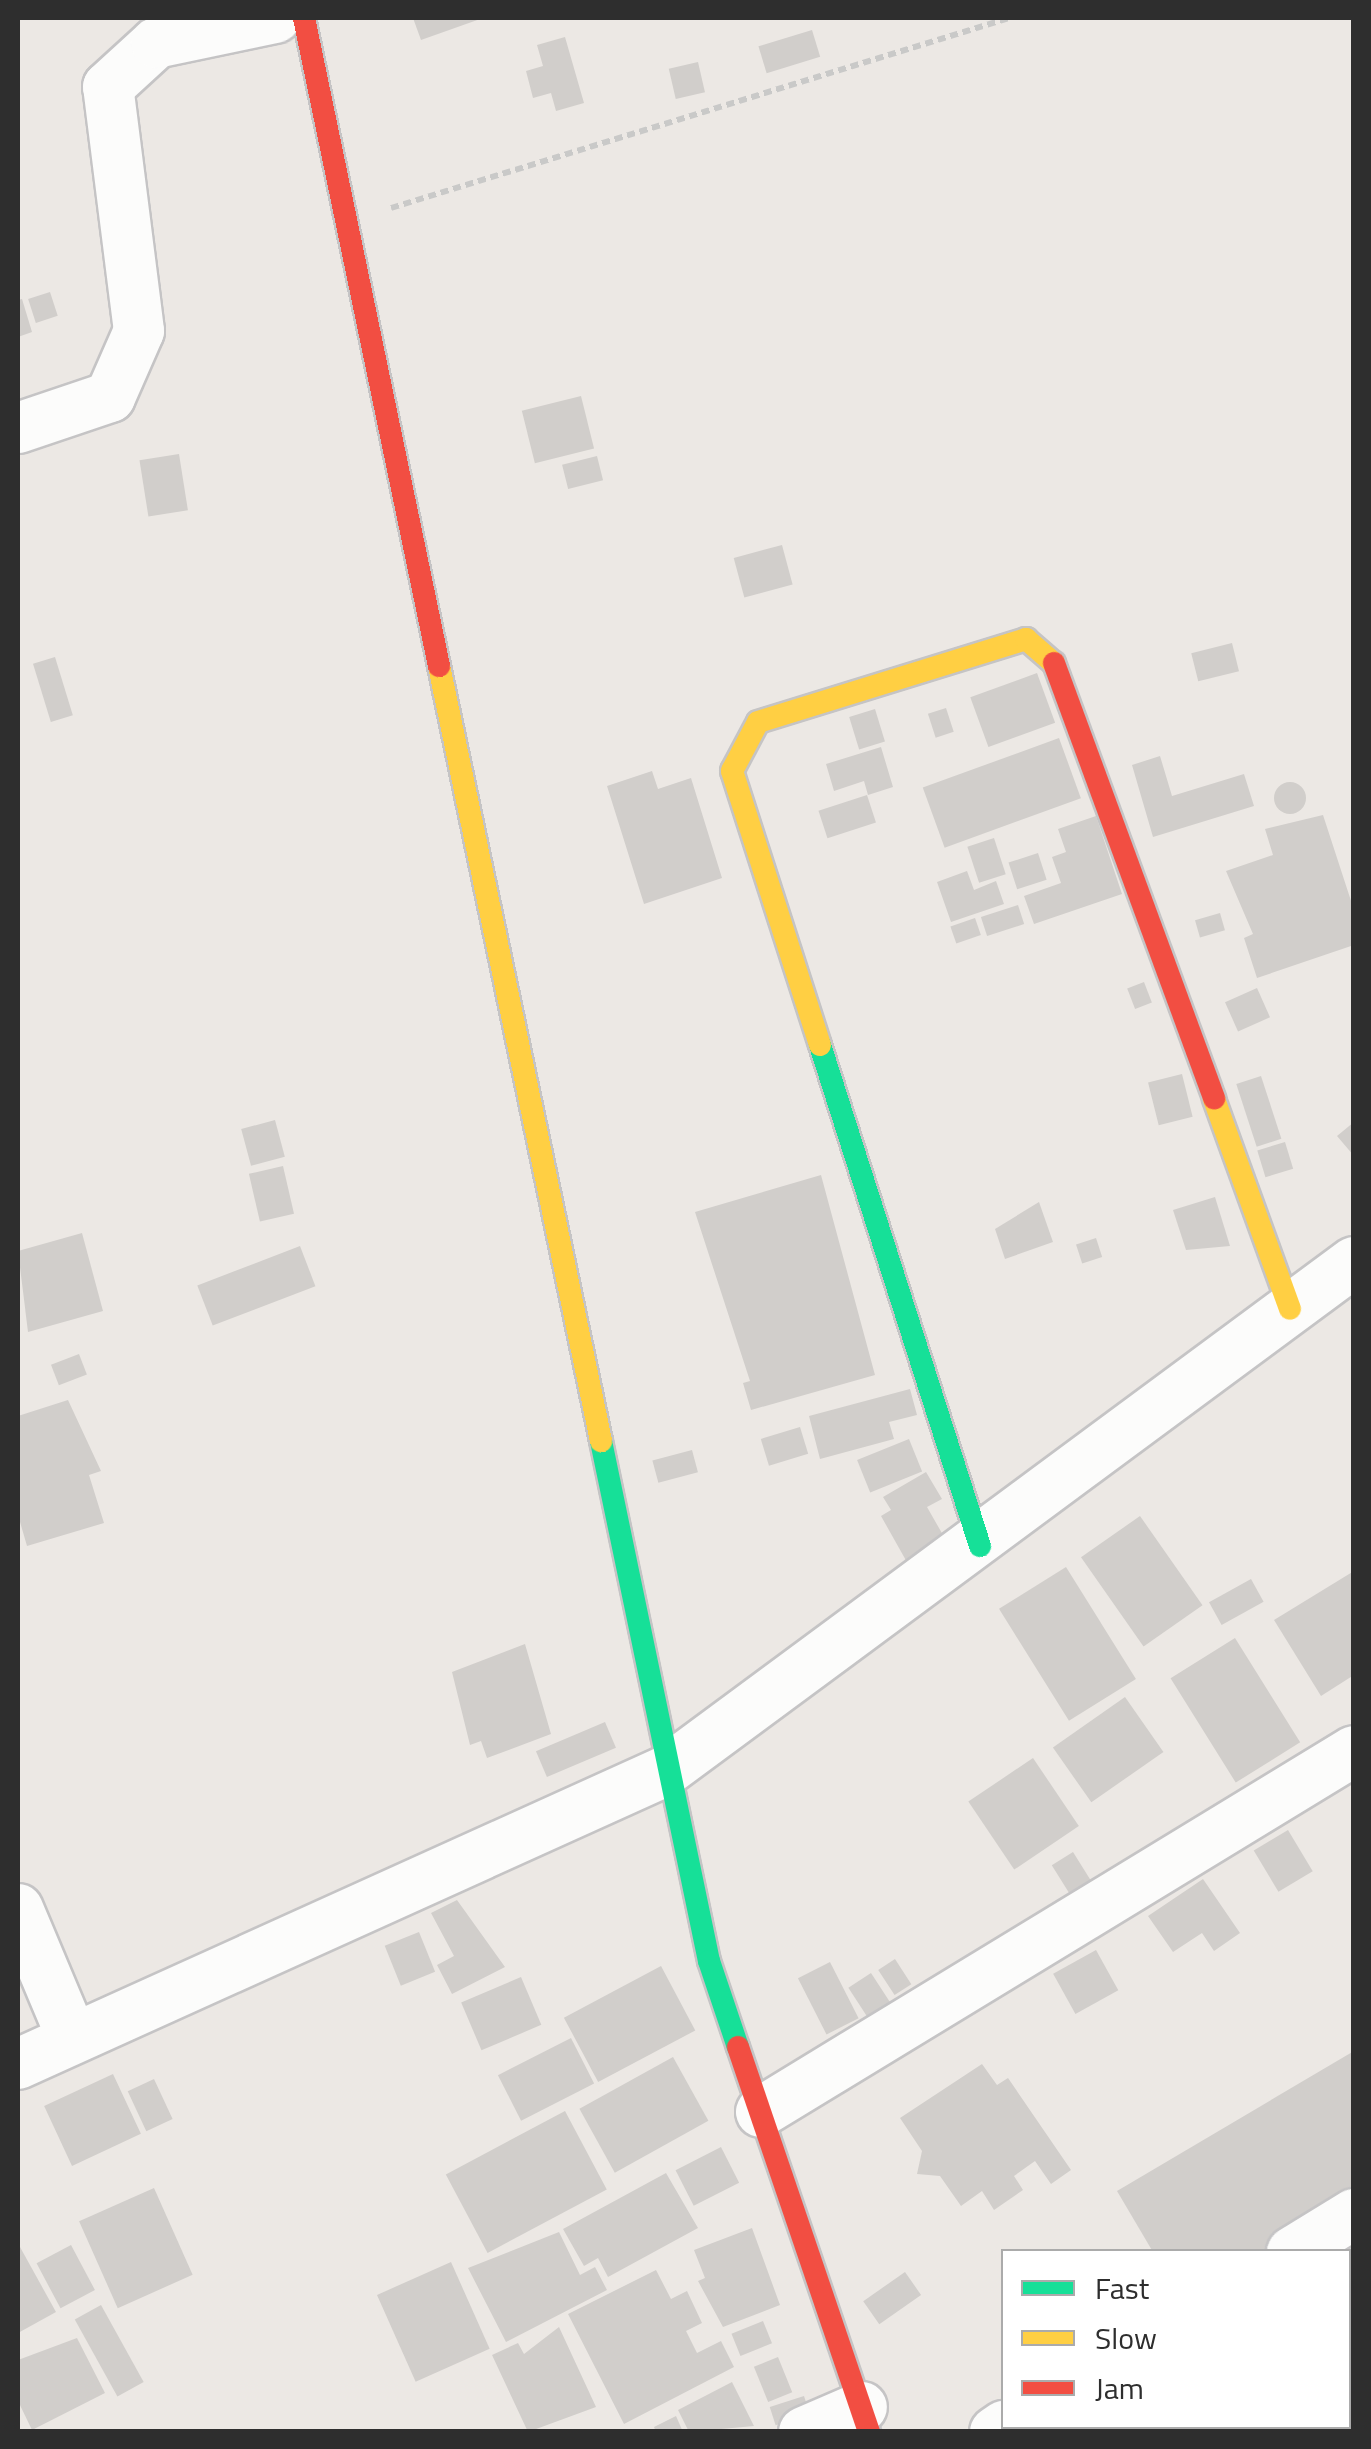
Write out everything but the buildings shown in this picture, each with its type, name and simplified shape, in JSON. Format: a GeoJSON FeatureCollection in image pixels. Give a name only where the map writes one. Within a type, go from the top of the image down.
{"type":"FeatureCollection","features":[{"type":"Feature","properties":{"kind":"street"},"geometry":{"type":"LineString","coordinates":[[18,428],[110,397],[139,332],[108,86],[156,43],[274,18]]}},
{"type":"Feature","properties":{"kind":"street"},"geometry":{"type":"LineString","coordinates":[[304,18],[666,1771],[709,1961],[866,2419],[804,2432]]}},
{"type":"Feature","properties":{"kind":"street"},"geometry":{"type":"LineString","coordinates":[[980,1546],[732,771],[758,722],[1026,639],[1060,669],[1290,1309]]}},
{"type":"Feature","properties":{"kind":"street"},"geometry":{"type":"LineString","coordinates":[[18,2064],[71,2035],[666,1771],[980,1546],[1354,1262]]}},
{"type":"Feature","properties":{"kind":"street"},"geometry":{"type":"LineString","coordinates":[[762,2112],[1354,1751]]}},
{"type":"Feature","properties":{"kind":"street"},"geometry":{"type":"LineString","coordinates":[[18,1909],[71,2035]]}},
{"type":"Feature","properties":{"kind":"street"},"geometry":{"type":"LineString","coordinates":[[1297,2249],[1354,2214]]}},
{"type":"Feature","properties":{"kind":"path"},"geometry":{"type":"LineString","coordinates":[[347,222],[1009,18]]}},
{"type":"Feature","properties":{"kind":"traffic: fast"},"geometry":{"type":"LineString","coordinates":[[820,1045],[980,1546]]}},
{"type":"Feature","properties":{"kind":"traffic: fast"},"geometry":{"type":"LineString","coordinates":[[601,1441],[709,1961],[738,2047]]}},
{"type":"Feature","properties":{"kind":"traffic: slow"},"geometry":{"type":"LineString","coordinates":[[820,1045],[732,771],[758,722],[1026,639],[1054,663]]}},
{"type":"Feature","properties":{"kind":"traffic: slow"},"geometry":{"type":"LineString","coordinates":[[439,666],[601,1441]]}},
{"type":"Feature","properties":{"kind":"traffic: slow"},"geometry":{"type":"LineString","coordinates":[[1214,1099],[1290,1309]]}},
{"type":"Feature","properties":{"kind":"traffic: jam"},"geometry":{"type":"LineString","coordinates":[[304,18],[439,666]]}},
{"type":"Feature","properties":{"kind":"traffic: jam"},"geometry":{"type":"LineString","coordinates":[[1054,663],[1214,1099]]}},
{"type":"Feature","properties":{"kind":"traffic: jam"},"geometry":{"type":"LineString","coordinates":[[738,2047],[869,2432]]}}]}
